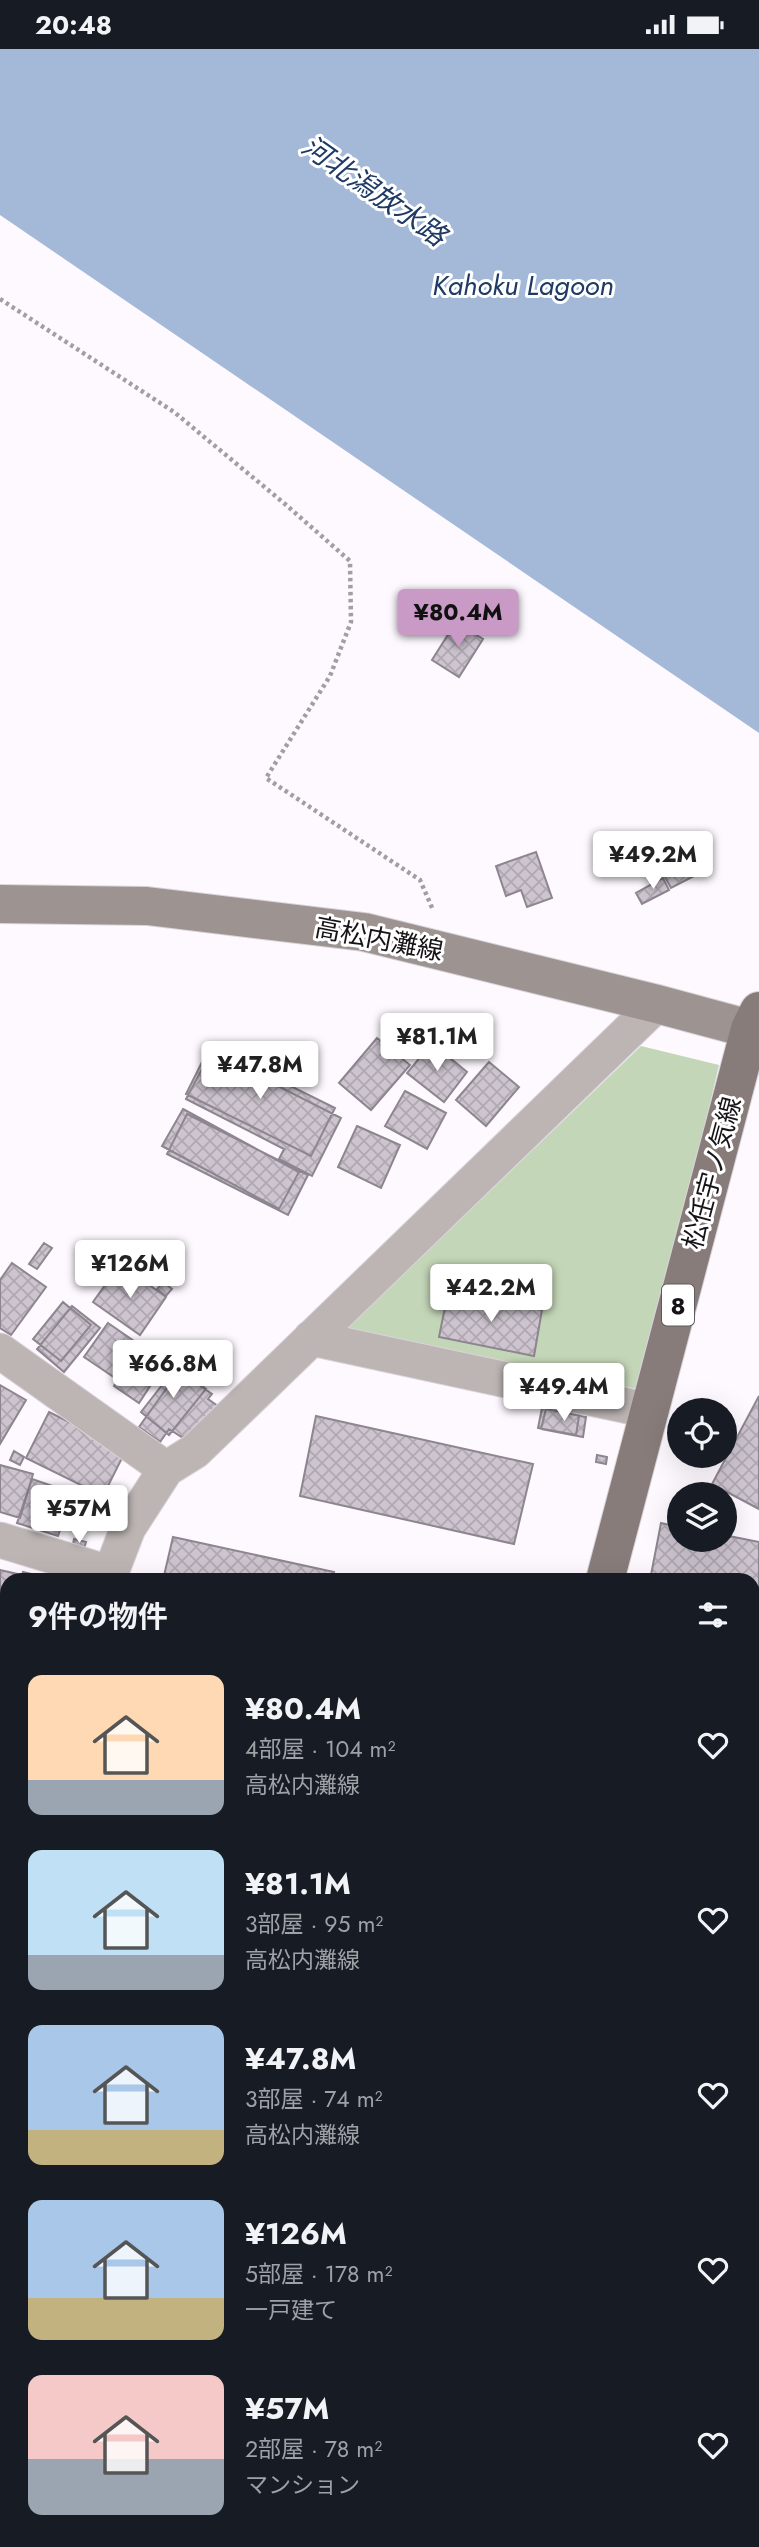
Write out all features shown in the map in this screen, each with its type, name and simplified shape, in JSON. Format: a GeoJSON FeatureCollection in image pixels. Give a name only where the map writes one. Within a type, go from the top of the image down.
{"type":"FeatureCollection","features":[{"type":"Feature","properties":{"kind":"main road","name":"高松内灘線"},"geometry":{"type":"LineString","coordinates":[[0,904],[147,906],[364,932],[657,1004],[754,1020]]}},
{"type":"Feature","properties":{"kind":"main road","name":"松任宇ノ気線"},"geometry":{"type":"LineString","coordinates":[[607,1573],[754,1020]]}},
{"type":"Feature","properties":{"kind":"street"},"geometry":{"type":"LineString","coordinates":[[111,1573],[128,1528],[166,1469],[195,1451],[657,1004]]}},
{"type":"Feature","properties":{"kind":"street"},"geometry":{"type":"LineString","coordinates":[[311,1338],[651,1411]]}},
{"type":"Feature","properties":{"kind":"street"},"geometry":{"type":"LineString","coordinates":[[0,1351],[166,1469]]}},
{"type":"Feature","properties":{"kind":"street"},"geometry":{"type":"LineString","coordinates":[[0,1540],[97,1573]]}},
{"type":"Feature","properties":{"kind":"path"},"geometry":{"type":"LineString","coordinates":[[0,299],[174,412],[285,503],[350,561],[351,622],[330,676],[266,778],[420,880],[450,952]]}},
{"type":"Feature","properties":{"kind":"green space"},"geometry":{"type":"Polygon","coordinates":[[[641,1046],[719,1065],[643,1390],[342,1333],[641,1046]]]}},
{"type":"Feature","properties":{"kind":"water","name":"Kahoku Lagoon"},"geometry":{"type":"Polygon","coordinates":[[[0,49],[759,49],[759,733],[0,215],[0,49]]]}},
{"type":"Feature","properties":{"kind":"building"},"geometry":{"type":"Polygon","coordinates":[[[456,622],[483,639],[459,677],[432,660],[456,622]]]}},
{"type":"Feature","properties":{"kind":"building"},"geometry":{"type":"Polygon","coordinates":[[[536,852],[552,898],[527,907],[521,890],[506,896],[496,866],[536,852]]]}},
{"type":"Feature","properties":{"kind":"building"},"geometry":{"type":"Polygon","coordinates":[[[692,862],[698,874],[671,888],[665,877],[692,862]]]}},
{"type":"Feature","properties":{"kind":"building"},"geometry":{"type":"Polygon","coordinates":[[[663,878],[669,890],[642,904],[636,893],[663,878]]]}},
{"type":"Feature","properties":{"kind":"building"},"geometry":{"type":"Polygon","coordinates":[[[377,1038],[410,1065],[371,1110],[339,1083],[377,1038]]]}},
{"type":"Feature","properties":{"kind":"building"},"geometry":{"type":"Polygon","coordinates":[[[432,1043],[467,1072],[444,1102],[407,1073],[432,1043]]]}},
{"type":"Feature","properties":{"kind":"building"},"geometry":{"type":"Polygon","coordinates":[[[210,1046],[335,1108],[311,1156],[186,1094],[210,1046]]]}},
{"type":"Feature","properties":{"kind":"building"},"geometry":{"type":"Polygon","coordinates":[[[211,1052],[341,1118],[312,1176],[279,1159],[284,1149],[186,1099],[211,1052]]]}},
{"type":"Feature","properties":{"kind":"building"},"geometry":{"type":"Polygon","coordinates":[[[489,1062],[519,1087],[486,1126],[456,1100],[489,1062]]]}},
{"type":"Feature","properties":{"kind":"building"},"geometry":{"type":"Polygon","coordinates":[[[405,1091],[446,1113],[427,1149],[385,1126],[405,1091]]]}},
{"type":"Feature","properties":{"kind":"building"},"geometry":{"type":"Polygon","coordinates":[[[183,1109],[299,1172],[279,1209],[162,1146],[183,1109]]]}},
{"type":"Feature","properties":{"kind":"building"},"geometry":{"type":"Polygon","coordinates":[[[187,1114],[308,1175],[288,1215],[167,1154],[187,1114]]]}},
{"type":"Feature","properties":{"kind":"building"},"geometry":{"type":"Polygon","coordinates":[[[357,1126],[400,1145],[381,1188],[338,1167],[357,1126]]]}},
{"type":"Feature","properties":{"kind":"building"},"geometry":{"type":"Polygon","coordinates":[[[44,1243],[52,1248],[37,1269],[29,1264],[44,1243]]]}},
{"type":"Feature","properties":{"kind":"building"},"geometry":{"type":"Polygon","coordinates":[[[12,1263],[46,1287],[11,1335],[0,1328],[0,1280],[12,1263]]]}},
{"type":"Feature","properties":{"kind":"building"},"geometry":{"type":"Polygon","coordinates":[[[120,1264],[166,1297],[140,1335],[93,1302],[120,1264]]]}},
{"type":"Feature","properties":{"kind":"building"},"geometry":{"type":"Polygon","coordinates":[[[163,1282],[172,1289],[166,1296],[157,1289],[163,1282]]]}},
{"type":"Feature","properties":{"kind":"building"},"geometry":{"type":"Polygon","coordinates":[[[448,1292],[542,1310],[534,1356],[439,1337],[448,1292]]]}},
{"type":"Feature","properties":{"kind":"building"},"geometry":{"type":"Polygon","coordinates":[[[63,1302],[91,1325],[61,1361],[33,1339],[63,1302]]]}},
{"type":"Feature","properties":{"kind":"building"},"geometry":{"type":"Polygon","coordinates":[[[72,1306],[100,1328],[64,1372],[37,1349],[72,1306]]]}},
{"type":"Feature","properties":{"kind":"building"},"geometry":{"type":"Polygon","coordinates":[[[108,1323],[176,1370],[168,1381],[158,1374],[139,1403],[114,1386],[118,1380],[84,1357],[108,1323]]]}},
{"type":"Feature","properties":{"kind":"building"},"geometry":{"type":"Polygon","coordinates":[[[177,1366],[206,1389],[169,1435],[141,1412],[177,1366]]]}},
{"type":"Feature","properties":{"kind":"building"},"geometry":{"type":"Polygon","coordinates":[[[179,1371],[212,1394],[208,1399],[218,1406],[183,1438],[169,1429],[160,1442],[139,1427],[179,1371]]]}},
{"type":"Feature","properties":{"kind":"building"},"geometry":{"type":"Polygon","coordinates":[[[0,1385],[26,1400],[0,1444],[0,1385]]]}},
{"type":"Feature","properties":{"kind":"building"},"geometry":{"type":"Polygon","coordinates":[[[759,1396],[759,1509],[737,1497],[737,1482],[713,1482],[721,1468],[737,1468],[737,1437],[759,1396]]]}},
{"type":"Feature","properties":{"kind":"building"},"geometry":{"type":"Polygon","coordinates":[[[543,1403],[580,1410],[576,1435],[538,1428],[543,1403]]]}},
{"type":"Feature","properties":{"kind":"building"},"geometry":{"type":"Polygon","coordinates":[[[546,1409],[586,1417],[583,1437],[541,1429],[546,1409]]]}},
{"type":"Feature","properties":{"kind":"building"},"geometry":{"type":"Polygon","coordinates":[[[49,1412],[126,1450],[103,1496],[26,1458],[49,1412]]]}},
{"type":"Feature","properties":{"kind":"building"},"geometry":{"type":"Polygon","coordinates":[[[316,1416],[533,1464],[514,1544],[300,1496],[316,1416]]]}},
{"type":"Feature","properties":{"kind":"building"},"geometry":{"type":"Polygon","coordinates":[[[14,1451],[24,1457],[20,1465],[10,1460],[14,1451]]]}},
{"type":"Feature","properties":{"kind":"building"},"geometry":{"type":"Polygon","coordinates":[[[597,1455],[607,1457],[606,1464],[596,1462],[597,1455]]]}},
{"type":"Feature","properties":{"kind":"building"},"geometry":{"type":"Polygon","coordinates":[[[0,1465],[33,1474],[20,1518],[0,1512],[0,1465]]]}},
{"type":"Feature","properties":{"kind":"building"},"geometry":{"type":"Polygon","coordinates":[[[32,1479],[73,1493],[58,1536],[17,1523],[32,1479]]]}},
{"type":"Feature","properties":{"kind":"building"},"geometry":{"type":"Polygon","coordinates":[[[661,1523],[667,1524],[667,1552],[737,1552],[737,1538],[759,1542],[759,1573],[651,1573],[661,1523]]]}},
{"type":"Feature","properties":{"kind":"building"},"geometry":{"type":"Polygon","coordinates":[[[173,1537],[334,1572],[334,1573],[165,1573],[173,1537]]]}},
{"type":"Feature","properties":{"kind":"building"},"geometry":{"type":"Polygon","coordinates":[[[74,1539],[86,1542],[83,1552],[72,1549],[74,1539]]]}},
{"type":"Feature","properties":{"kind":"water label","name":"河北潟放水路"},"geometry":{"type":"Point","coordinates":[374,191]}}]}
